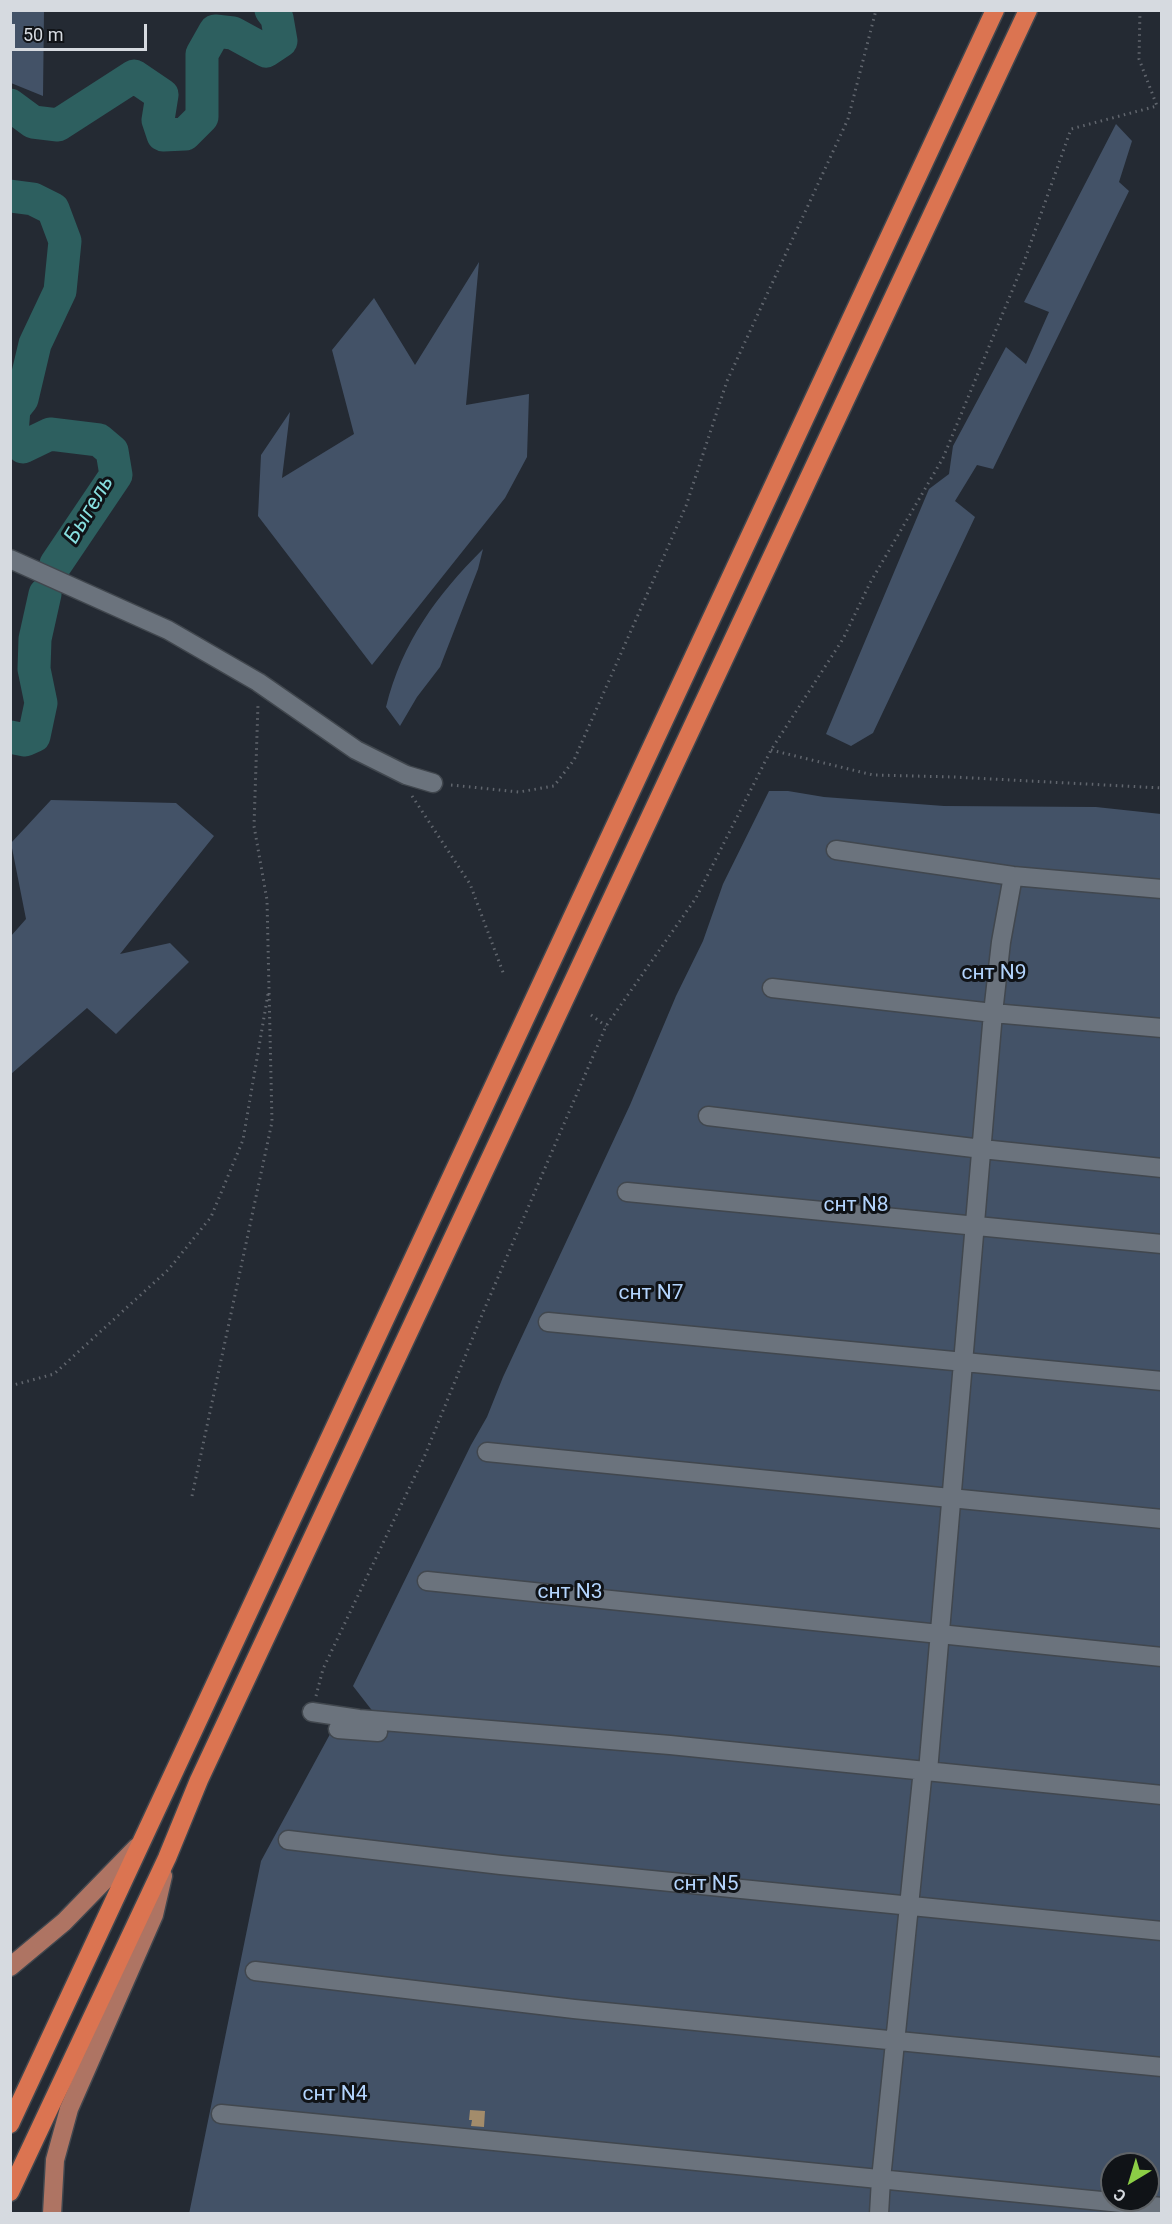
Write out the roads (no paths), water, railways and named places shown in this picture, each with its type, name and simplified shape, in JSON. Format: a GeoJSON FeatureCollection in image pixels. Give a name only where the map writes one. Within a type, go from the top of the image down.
{"type":"FeatureCollection","features":[{"type":"Feature","properties":{"kind":"highway"},"geometry":{"type":"LineString","coordinates":[[10,2124],[995,10]]}},
{"type":"Feature","properties":{"kind":"highway"},"geometry":{"type":"LineString","coordinates":[[10,2192],[167,1858],[204,1769],[1028,10]]}},
{"type":"Feature","properties":{"kind":"main road"},"geometry":{"type":"LineString","coordinates":[[10,1967],[64,1922],[143,1842]]}},
{"type":"Feature","properties":{"kind":"main road"},"geometry":{"type":"LineString","coordinates":[[52,2214],[55,2160],[69,2109],[154,1915],[167,1858]]}},
{"type":"Feature","properties":{"kind":"street"},"geometry":{"type":"LineString","coordinates":[[10,559],[168,630],[258,682],[356,750],[406,776],[433,783]]}},
{"type":"Feature","properties":{"kind":"street"},"geometry":{"type":"LineString","coordinates":[[837,850],[1013,876],[1161,889]]}},
{"type":"Feature","properties":{"kind":"street"},"geometry":{"type":"LineString","coordinates":[[879,2214],[895,2039],[939,1634],[993,1012],[1001,942],[1013,876]]}},
{"type":"Feature","properties":{"kind":"street"},"geometry":{"type":"LineString","coordinates":[[772,988],[1161,1028]]}},
{"type":"Feature","properties":{"kind":"street"},"geometry":{"type":"LineString","coordinates":[[708,1116],[1161,1168]]}},
{"type":"Feature","properties":{"kind":"street"},"geometry":{"type":"LineString","coordinates":[[627,1192],[1161,1244]]}},
{"type":"Feature","properties":{"kind":"street"},"geometry":{"type":"LineString","coordinates":[[548,1322],[1161,1381]]}},
{"type":"Feature","properties":{"kind":"street"},"geometry":{"type":"LineString","coordinates":[[488,1452],[1161,1519]]}},
{"type":"Feature","properties":{"kind":"street"},"geometry":{"type":"LineString","coordinates":[[427,1581],[1161,1657]]}},
{"type":"Feature","properties":{"kind":"street"},"geometry":{"type":"LineString","coordinates":[[312,1712],[359,1719],[670,1745],[1161,1805]]}},
{"type":"Feature","properties":{"kind":"street"},"geometry":{"type":"LineString","coordinates":[[338,1729],[700,1755],[1161,1795]]}},
{"type":"Feature","properties":{"kind":"street"},"geometry":{"type":"LineString","coordinates":[[288,1840],[501,1865],[1161,1931]]}},
{"type":"Feature","properties":{"kind":"street"},"geometry":{"type":"LineString","coordinates":[[255,1971],[574,2009],[1161,2067]]}},
{"type":"Feature","properties":{"kind":"street"},"geometry":{"type":"LineString","coordinates":[[221,2114],[1161,2207]]}},
{"type":"Feature","properties":{"kind":"waterway","name":"Быгель"},"geometry":{"type":"LineString","coordinates":[[10,105],[33,122],[58,125],[134,76],[162,95],[158,120],[163,135],[185,134],[202,117],[202,54],[215,31],[233,33],[266,51],[281,41],[277,18],[271,10]]}},
{"type":"Feature","properties":{"kind":"waterway","name":"Быгель"},"geometry":{"type":"LineString","coordinates":[[10,196],[33,199],[53,209],[65,241],[60,291],[35,344],[22,399],[14,409],[12,433],[23,447],[50,434],[99,440],[112,451],[116,475],[56,564]]}},
{"type":"Feature","properties":{"kind":"waterway","name":"Быгель"},"geometry":{"type":"LineString","coordinates":[[10,737],[25,740],[34,736],[41,703],[34,669],[35,639],[45,594]]}},
{"type":"Feature","properties":{"kind":"park label","name":"снт N9"},"geometry":{"type":"Point","coordinates":[994,974]}},
{"type":"Feature","properties":{"kind":"park label","name":"снт N8"},"geometry":{"type":"Point","coordinates":[856,1206]}},
{"type":"Feature","properties":{"kind":"park label","name":"снт N7"},"geometry":{"type":"Point","coordinates":[651,1294]}},
{"type":"Feature","properties":{"kind":"park label","name":"снт N3"},"geometry":{"type":"Point","coordinates":[570,1593]}},
{"type":"Feature","properties":{"kind":"park label","name":"снт N5"},"geometry":{"type":"Point","coordinates":[706,1885]}},
{"type":"Feature","properties":{"kind":"park label","name":"снт N4"},"geometry":{"type":"Point","coordinates":[335,2095]}}]}
